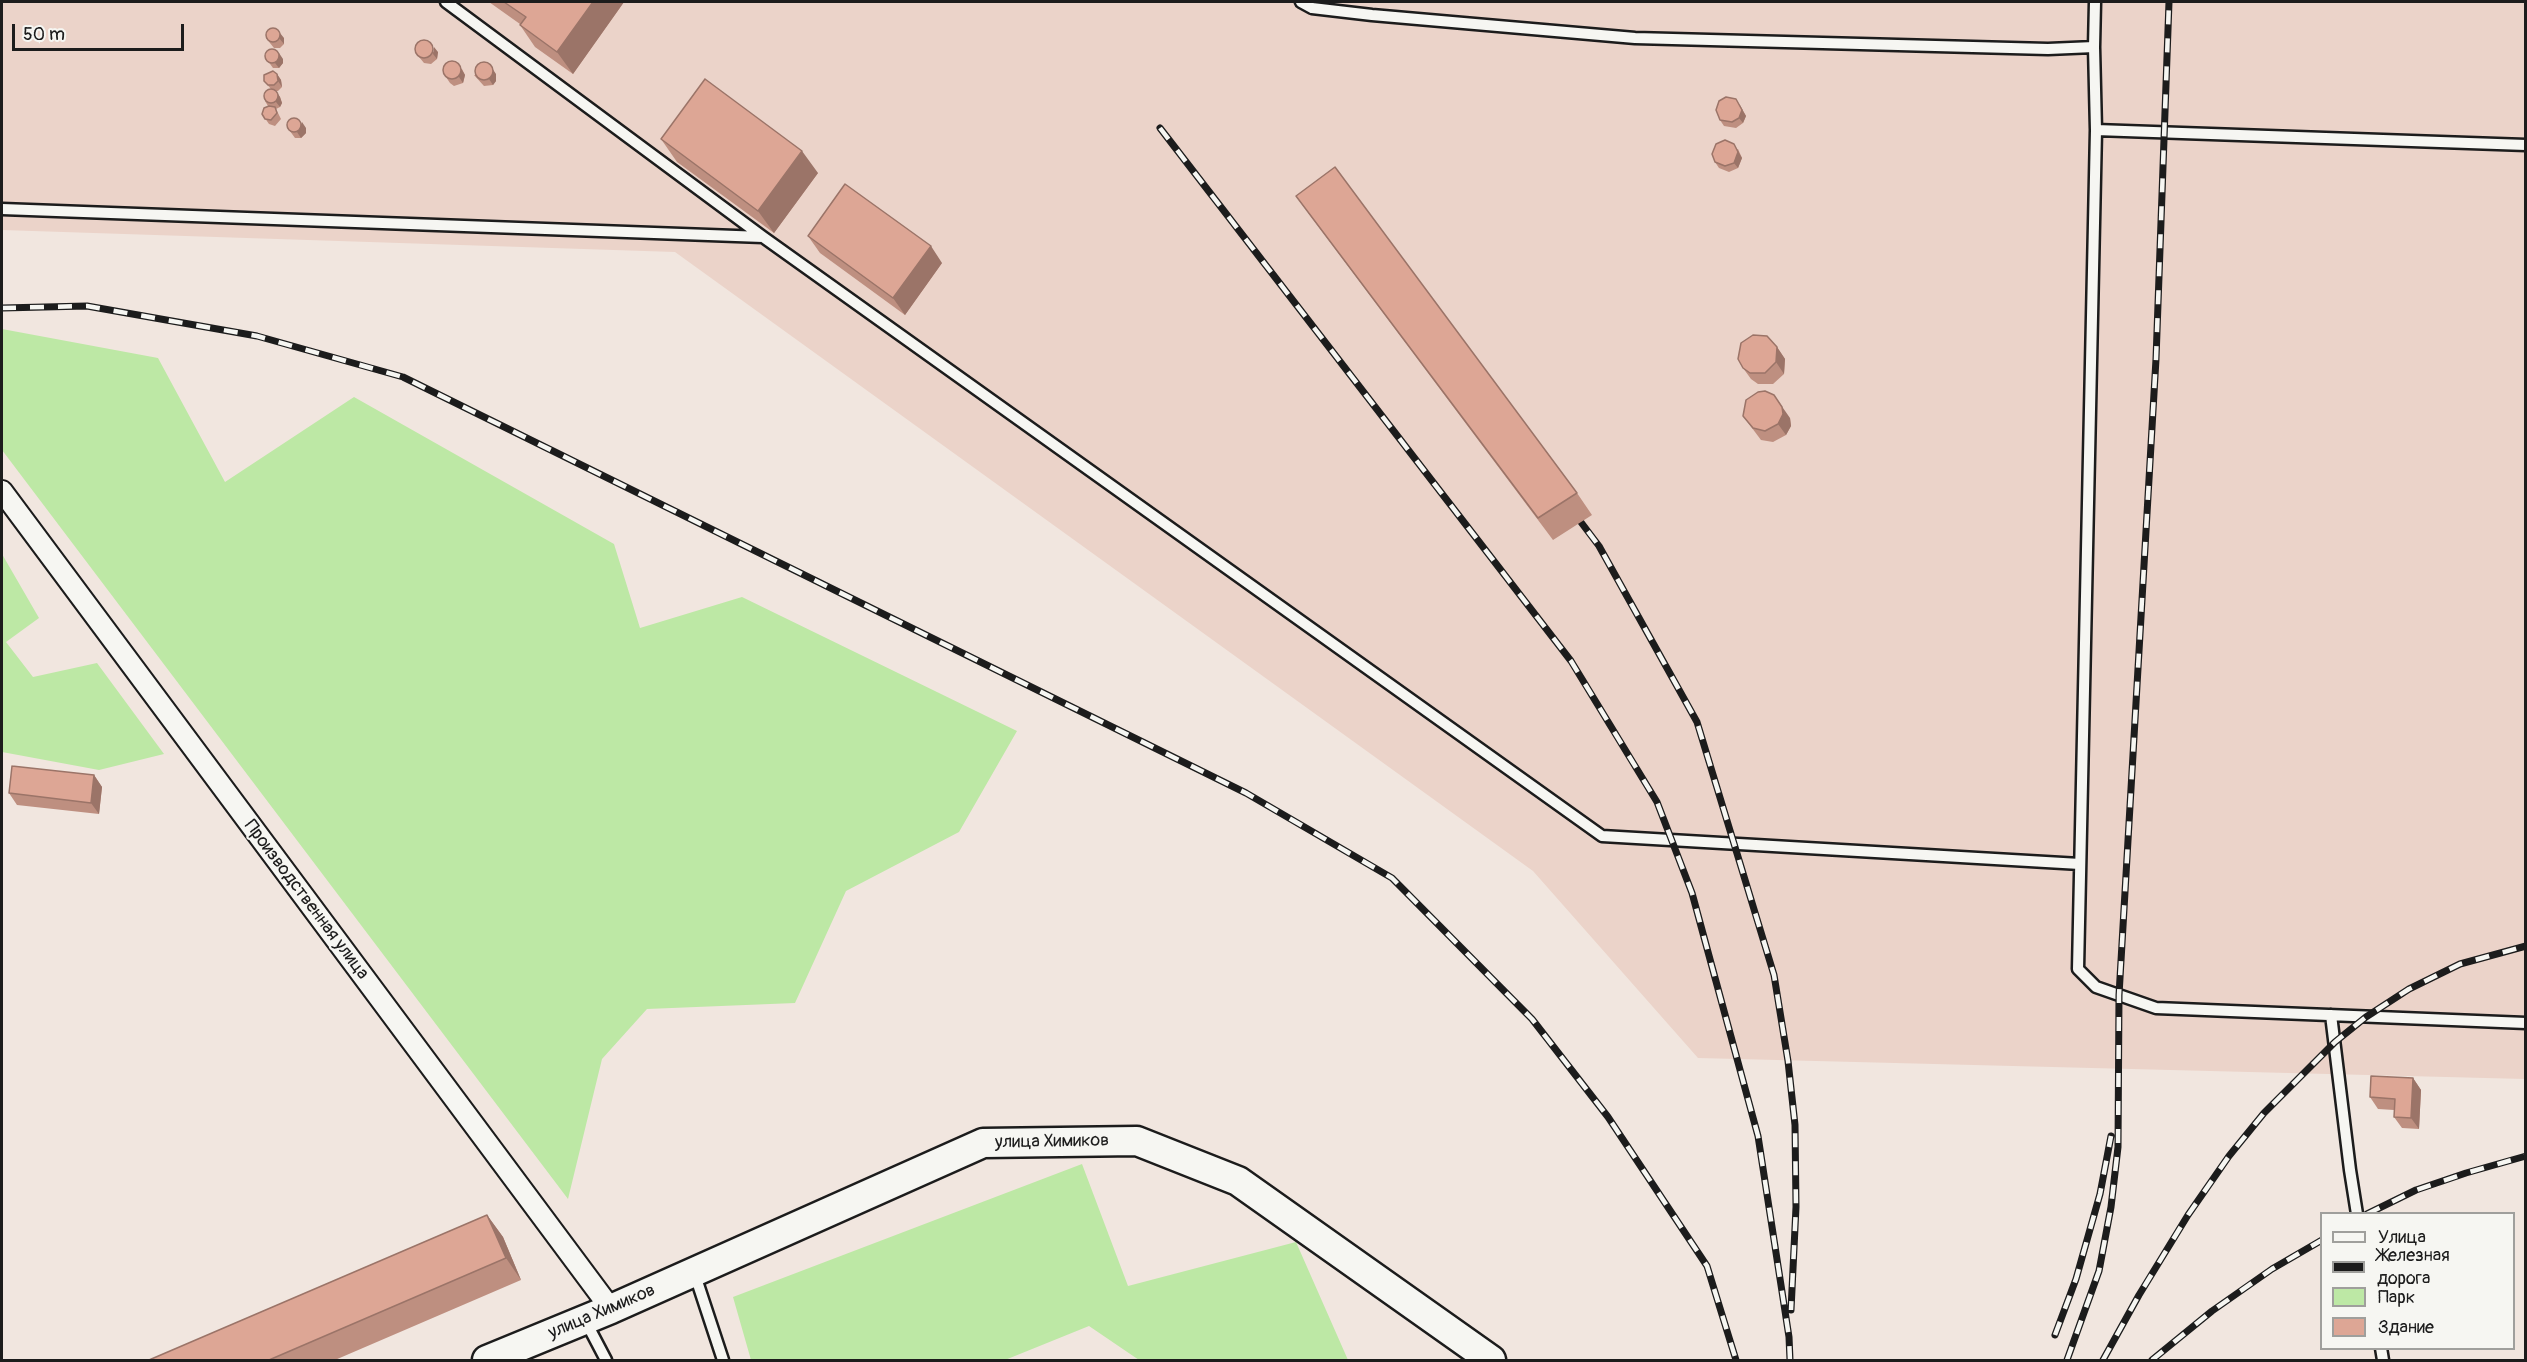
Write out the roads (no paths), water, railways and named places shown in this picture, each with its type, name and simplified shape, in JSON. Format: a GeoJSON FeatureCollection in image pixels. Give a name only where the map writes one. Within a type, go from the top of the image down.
{"type":"FeatureCollection","features":[{"type":"Feature","properties":{"kind":"street","name":"Производственная улица"},"geometry":{"type":"LineString","coordinates":[[2,491],[611,1309]]}},
{"type":"Feature","properties":{"kind":"street","name":"улица Химиков"},"geometry":{"type":"LineString","coordinates":[[487,1360],[611,1309],[983,1143],[1137,1141],[1238,1181],[1491,1360]]}},
{"type":"Feature","properties":{"kind":"lane"},"geometry":{"type":"LineString","coordinates":[[446,2],[763,237],[1602,836],[2080,864]]}},
{"type":"Feature","properties":{"kind":"lane"},"geometry":{"type":"LineString","coordinates":[[1301,2],[1312,8],[1372,15],[1635,38],[1908,47],[2048,49],[2094,47]]}},
{"type":"Feature","properties":{"kind":"lane"},"geometry":{"type":"LineString","coordinates":[[2095,2],[2096,130],[2078,969],[2096,987],[2156,1008],[2526,1023]]}},
{"type":"Feature","properties":{"kind":"lane"},"geometry":{"type":"LineString","coordinates":[[2096,130],[2526,145]]}},
{"type":"Feature","properties":{"kind":"lane"},"geometry":{"type":"LineString","coordinates":[[2,209],[763,237]]}},
{"type":"Feature","properties":{"kind":"lane"},"geometry":{"type":"LineString","coordinates":[[2331,1015],[2357,1212]]}},
{"type":"Feature","properties":{"kind":"lane"},"geometry":{"type":"LineString","coordinates":[[694,1272],[723,1360]]}},
{"type":"Feature","properties":{"kind":"lane"},"geometry":{"type":"LineString","coordinates":[[585,1320],[606,1360]]}},
{"type":"Feature","properties":{"kind":"railway"},"geometry":{"type":"LineString","coordinates":[[2067,1360],[2099,1271],[2111,1207],[2118,1147],[2119,995],[2156,359],[2169,2]]}},
{"type":"Feature","properties":{"kind":"railway"},"geometry":{"type":"LineString","coordinates":[[1160,128],[1571,661],[1657,802],[1692,893],[1758,1136],[1789,1337],[1790,1360]]}},
{"type":"Feature","properties":{"kind":"railway"},"geometry":{"type":"LineString","coordinates":[[2,308],[87,306],[257,336],[403,377],[1246,793],[1392,878],[1532,1019],[1608,1117],[1707,1266],[1736,1360]]}},
{"type":"Feature","properties":{"kind":"railway"},"geometry":{"type":"LineString","coordinates":[[1571,509],[1599,546],[1697,722],[1774,975],[1788,1061],[1795,1125],[1796,1207],[1791,1310]]}},
{"type":"Feature","properties":{"kind":"railway"},"geometry":{"type":"LineString","coordinates":[[2103,1360],[2139,1295],[2188,1215],[2229,1156],[2264,1113],[2335,1042],[2366,1017],[2409,989],[2460,964],[2526,946]]}},
{"type":"Feature","properties":{"kind":"railway"},"geometry":{"type":"LineString","coordinates":[[2055,1335],[2076,1279],[2100,1194],[2111,1136]]}},
{"type":"Feature","properties":{"kind":"railway"},"geometry":{"type":"LineString","coordinates":[[2371,1212],[2416,1190],[2526,1156]]}},
{"type":"Feature","properties":{"kind":"railway"},"geometry":{"type":"LineString","coordinates":[[2152,1360],[2212,1311],[2272,1269],[2320,1241]]}}]}
